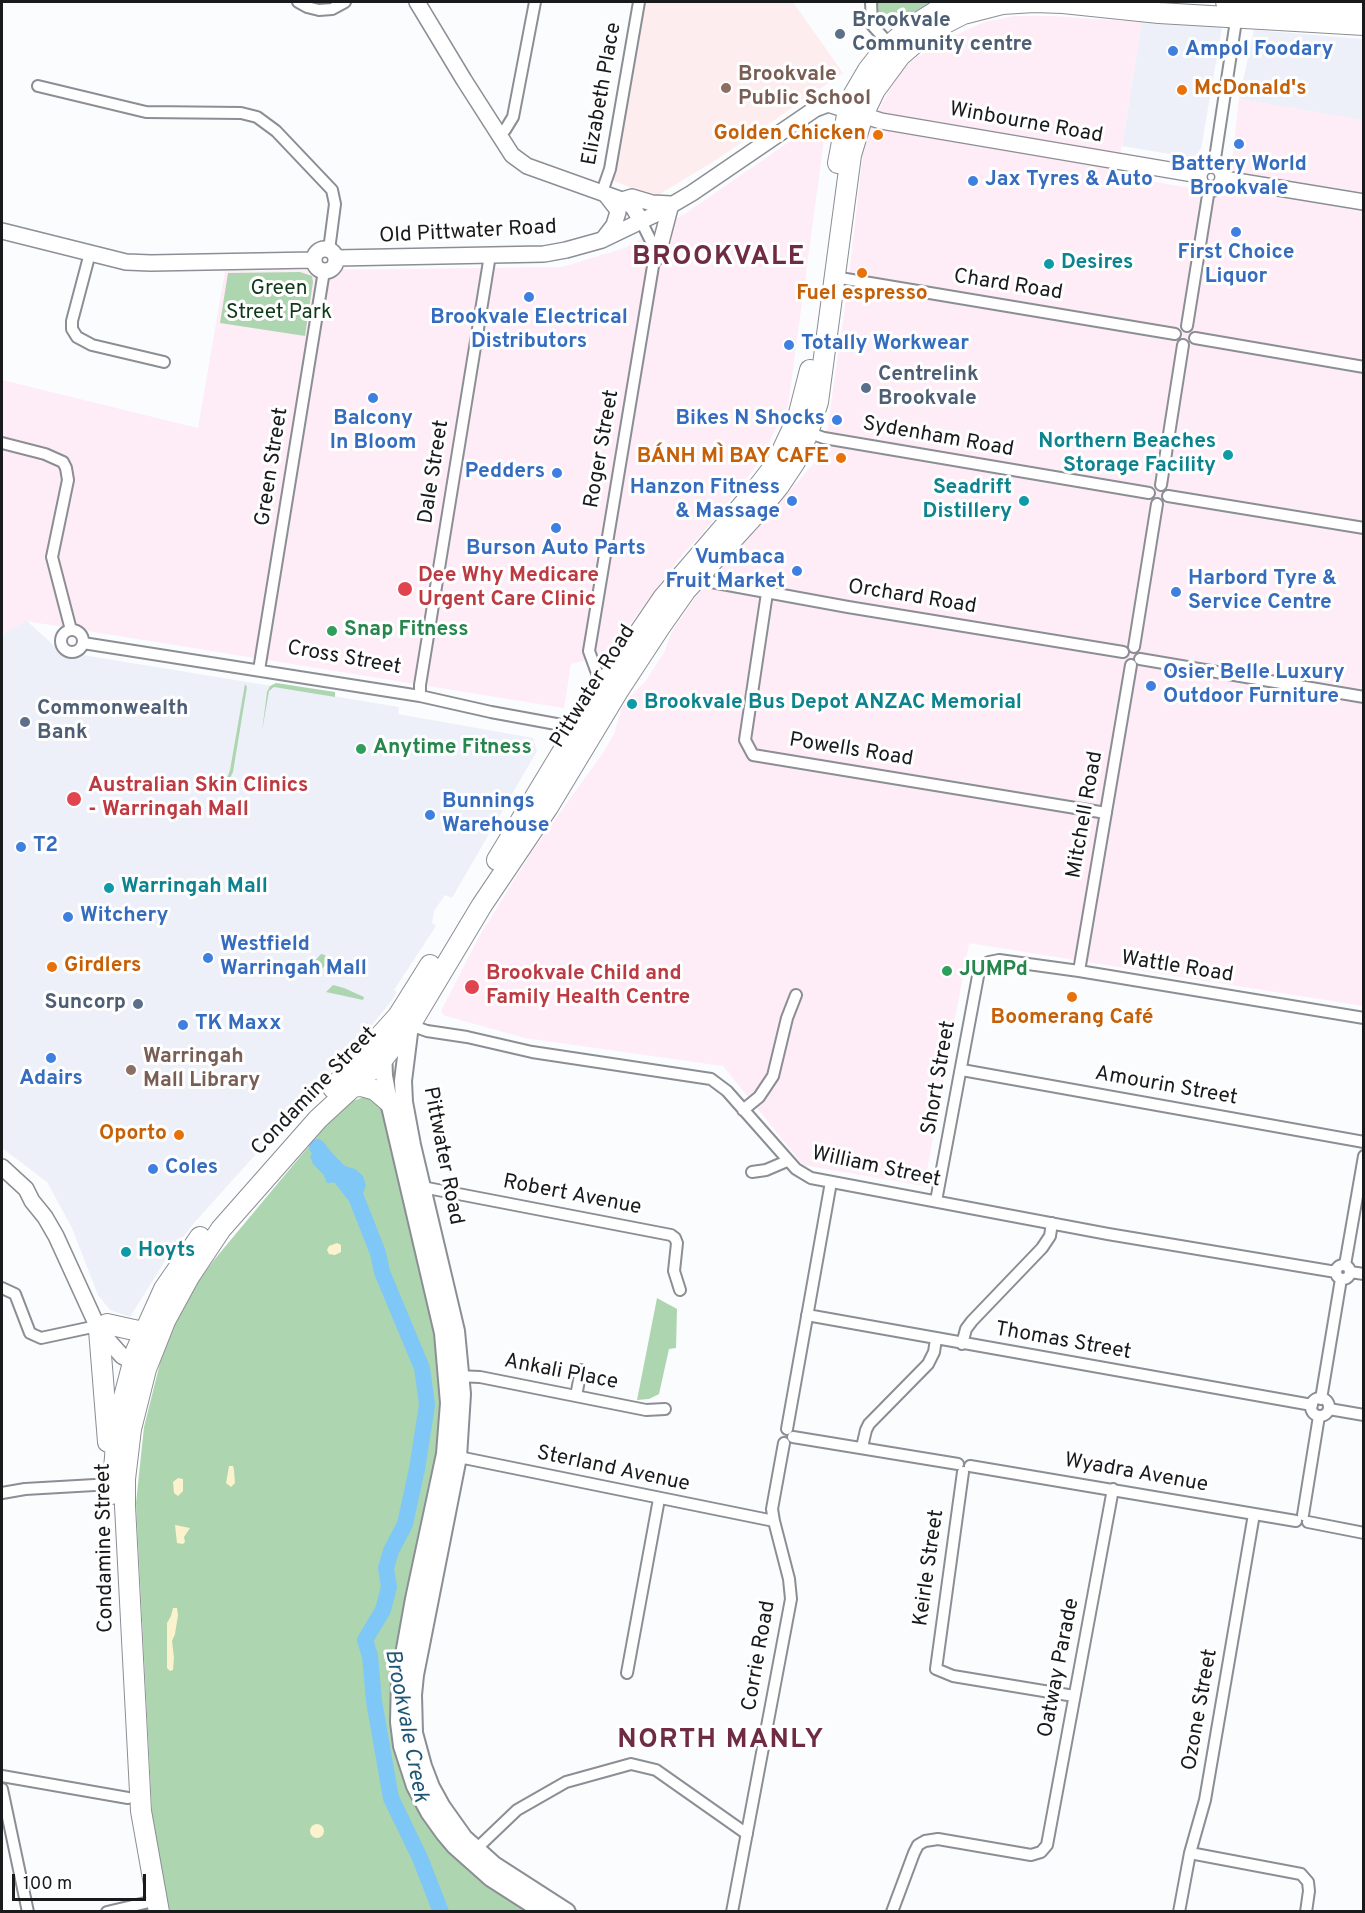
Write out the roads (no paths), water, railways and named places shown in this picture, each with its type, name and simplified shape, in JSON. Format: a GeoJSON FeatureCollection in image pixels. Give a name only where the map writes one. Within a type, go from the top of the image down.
{"type":"FeatureCollection","features":[{"type":"Feature","properties":{"kind":"highway","name":"Pittwater Road"},"geometry":{"type":"LineString","coordinates":[[895,50],[917,22],[958,2]]}},
{"type":"Feature","properties":{"kind":"highway","name":"Pittwater Road"},"geometry":{"type":"LineString","coordinates":[[410,1025],[482,905],[548,807],[586,730],[607,680],[663,598],[766,478],[801,430],[820,391],[856,112],[864,76],[877,59],[973,11],[1002,4],[1027,2],[1173,8],[1233,7],[1364,11]]}},
{"type":"Feature","properties":{"kind":"highway","name":"Pittwater Road"},"geometry":{"type":"LineString","coordinates":[[1233,7],[1364,25]]}},
{"type":"Feature","properties":{"kind":"highway","name":"Pittwater Road"},"geometry":{"type":"LineString","coordinates":[[389,1027],[406,1005],[586,730],[695,579],[779,486],[795,462],[837,166],[856,112]]}},
{"type":"Feature","properties":{"kind":"highway","name":"Condamine Street"},"geometry":{"type":"LineString","coordinates":[[134,1799],[112,1484],[118,1420],[141,1360],[211,1242],[280,1160],[351,1087],[382,1060],[410,1025]]}},
{"type":"Feature","properties":{"kind":"highway","name":"Condamine Street"},"geometry":{"type":"LineString","coordinates":[[150,1909],[132,1837],[134,1799],[125,1506],[125,1479],[143,1332],[164,1289],[201,1235],[389,1027]]}},
{"type":"Feature","properties":{"kind":"highway"},"geometry":{"type":"LineString","coordinates":[[351,1087],[361,1086],[375,1090],[389,1102]]}},
{"type":"Feature","properties":{"kind":"highway"},"geometry":{"type":"LineString","coordinates":[[113,1462],[107,1437],[101,1327],[143,1332]]}},
{"type":"Feature","properties":{"kind":"main road"},"geometry":{"type":"LineString","coordinates":[[417,2],[512,155],[527,166],[622,200],[633,207],[641,221]]}},
{"type":"Feature","properties":{"kind":"main road","name":"Old Pittwater Road"},"geometry":{"type":"LineString","coordinates":[[333,254],[555,253],[602,240],[672,204],[716,178],[815,108],[828,104],[856,112]]}},
{"type":"Feature","properties":{"kind":"main road","name":"Winbourne Road"},"geometry":{"type":"LineString","coordinates":[[856,112],[905,125],[1199,175]]}},
{"type":"Feature","properties":{"kind":"main road"},"geometry":{"type":"LineString","coordinates":[[1214,165],[1222,170],[1224,179],[1220,186],[1209,189],[1202,186],[1199,175],[1203,167],[1214,165]]}},
{"type":"Feature","properties":{"kind":"main road"},"geometry":{"type":"LineString","coordinates":[[1224,179],[1364,202]]}},
{"type":"Feature","properties":{"kind":"main road"},"geometry":{"type":"LineString","coordinates":[[602,192],[615,206],[618,213],[614,225],[602,240]]}},
{"type":"Feature","properties":{"kind":"main road"},"geometry":{"type":"LineString","coordinates":[[622,200],[632,197],[652,203],[672,204],[654,260]]}},
{"type":"Feature","properties":{"kind":"main road"},"geometry":{"type":"LineString","coordinates":[[2,231],[126,262],[333,268],[333,254]]}},
{"type":"Feature","properties":{"kind":"main road","name":"Pittwater Road"},"geometry":{"type":"LineString","coordinates":[[410,1025],[405,1059],[404,1102],[415,1186]]}},
{"type":"Feature","properties":{"kind":"main road"},"geometry":{"type":"LineString","coordinates":[[382,1060],[389,1027]]}},
{"type":"Feature","properties":{"kind":"main road","name":"Pittwater Road"},"geometry":{"type":"LineString","coordinates":[[382,1060],[389,1102],[456,1331],[455,1376],[448,1426],[452,1455],[400,1677],[399,1722],[407,1763],[434,1821],[455,1846],[472,1853],[567,1911]]}},
{"type":"Feature","properties":{"kind":"main road"},"geometry":{"type":"LineString","coordinates":[[2,1167],[26,1189],[38,1194],[65,1233],[101,1327],[111,1346],[141,1360]]}},
{"type":"Feature","properties":{"kind":"main road","name":"Pittwater Road"},"geometry":{"type":"LineString","coordinates":[[472,1853],[491,1878],[544,1911]]}},
{"type":"Feature","properties":{"kind":"street"},"geometry":{"type":"LineString","coordinates":[[298,2],[319,10],[332,9],[345,2]]}},
{"type":"Feature","properties":{"kind":"street"},"geometry":{"type":"LineString","coordinates":[[498,135],[505,130],[513,117],[535,2]]}},
{"type":"Feature","properties":{"kind":"street","name":"Elizabeth Place"},"geometry":{"type":"LineString","coordinates":[[602,192],[610,169],[639,2]]}},
{"type":"Feature","properties":{"kind":"street"},"geometry":{"type":"LineString","coordinates":[[871,2],[872,25],[895,50]]}},
{"type":"Feature","properties":{"kind":"street"},"geometry":{"type":"LineString","coordinates":[[1214,165],[1233,7]]}},
{"type":"Feature","properties":{"kind":"street"},"geometry":{"type":"LineString","coordinates":[[38,86],[146,112],[241,113],[257,117],[276,132],[332,190],[335,204],[333,254]]}},
{"type":"Feature","properties":{"kind":"street"},"geometry":{"type":"LineString","coordinates":[[1187,326],[1209,189]]}},
{"type":"Feature","properties":{"kind":"street","name":"Roger Street"},"geometry":{"type":"LineString","coordinates":[[607,680],[597,673],[590,655],[590,644],[654,260],[652,243],[641,221]]}},
{"type":"Feature","properties":{"kind":"street"},"geometry":{"type":"LineString","coordinates":[[90,253],[72,321],[72,329],[77,337],[92,345],[164,362]]}},
{"type":"Feature","properties":{"kind":"street","name":"Dale Street"},"geometry":{"type":"LineString","coordinates":[[420,696],[490,255]]}},
{"type":"Feature","properties":{"kind":"street","name":"Green Street"},"geometry":{"type":"LineString","coordinates":[[259,670],[319,266]]}},
{"type":"Feature","properties":{"kind":"street","name":"Chard Road"},"geometry":{"type":"LineString","coordinates":[[834,277],[1175,334]]}},
{"type":"Feature","properties":{"kind":"street"},"geometry":{"type":"LineString","coordinates":[[1187,326],[1193,330],[1195,338],[1191,344],[1183,345],[1177,341],[1175,334],[1179,328],[1187,326]]}},
{"type":"Feature","properties":{"kind":"street"},"geometry":{"type":"LineString","coordinates":[[1195,338],[1364,367]]}},
{"type":"Feature","properties":{"kind":"street"},"geometry":{"type":"LineString","coordinates":[[1161,485],[1183,345]]}},
{"type":"Feature","properties":{"kind":"street","name":"Sydenham Road"},"geometry":{"type":"LineString","coordinates":[[801,430],[824,438],[1149,493]]}},
{"type":"Feature","properties":{"kind":"street"},"geometry":{"type":"LineString","coordinates":[[2,443],[45,454],[63,462],[66,468],[68,480],[52,557],[71,630]]}},
{"type":"Feature","properties":{"kind":"street"},"geometry":{"type":"LineString","coordinates":[[1161,485],[1167,490],[1168,496],[1164,502],[1157,504],[1151,500],[1149,493],[1153,487],[1161,485]]}},
{"type":"Feature","properties":{"kind":"street"},"geometry":{"type":"LineString","coordinates":[[1168,496],[1364,528]]}},
{"type":"Feature","properties":{"kind":"street"},"geometry":{"type":"LineString","coordinates":[[1134,647],[1157,504]]}},
{"type":"Feature","properties":{"kind":"street","name":"Orchard Road"},"geometry":{"type":"LineString","coordinates":[[695,579],[1123,652]]}},
{"type":"Feature","properties":{"kind":"street","name":"Powells Road"},"geometry":{"type":"LineString","coordinates":[[767,593],[745,740],[753,754],[1106,813]]}},
{"type":"Feature","properties":{"kind":"street"},"geometry":{"type":"LineString","coordinates":[[71,630],[80,633],[83,643],[79,651],[75,652],[64,650],[60,643],[63,633],[71,630]]}},
{"type":"Feature","properties":{"kind":"street","name":"Cross Street"},"geometry":{"type":"LineString","coordinates":[[83,643],[420,696],[586,730]]}},
{"type":"Feature","properties":{"kind":"street"},"geometry":{"type":"LineString","coordinates":[[1135,662],[1140,651],[1134,647],[1128,648],[1123,652],[1124,660],[1135,662],[1364,697]]}},
{"type":"Feature","properties":{"kind":"street","name":"Mitchell Road"},"geometry":{"type":"LineString","coordinates":[[1079,971],[1135,662]]}},
{"type":"Feature","properties":{"kind":"street","name":"Wattle Road"},"geometry":{"type":"LineString","coordinates":[[985,964],[999,960],[1079,971],[1364,1018]]}},
{"type":"Feature","properties":{"kind":"street","name":"Short Street"},"geometry":{"type":"LineString","coordinates":[[936,1201],[978,976],[985,964]]}},
{"type":"Feature","properties":{"kind":"street"},"geometry":{"type":"LineString","coordinates":[[743,1110],[759,1097],[773,1076],[787,1018],[796,995]]}},
{"type":"Feature","properties":{"kind":"street","name":"William Street"},"geometry":{"type":"LineString","coordinates":[[410,1025],[427,1031],[532,1052],[704,1076],[717,1082],[787,1161],[806,1176],[1052,1223],[1364,1274]]}},
{"type":"Feature","properties":{"kind":"street","name":"Amourin Street"},"geometry":{"type":"LineString","coordinates":[[962,1070],[1364,1142]]}},
{"type":"Feature","properties":{"kind":"street"},"geometry":{"type":"LineString","coordinates":[[1319,1416],[1312,1411],[1316,1402],[1343,1272],[1364,1156]]}},
{"type":"Feature","properties":{"kind":"street"},"geometry":{"type":"LineString","coordinates":[[752,1172],[766,1170],[787,1161]]}},
{"type":"Feature","properties":{"kind":"street","name":"Corrie Road"},"geometry":{"type":"LineString","coordinates":[[732,1911],[791,1599],[789,1579],[772,1505],[788,1436],[831,1182]]}},
{"type":"Feature","properties":{"kind":"street","name":"Robert Avenue"},"geometry":{"type":"LineString","coordinates":[[415,1186],[671,1235],[677,1243],[674,1271],[680,1290]]}},
{"type":"Feature","properties":{"kind":"street"},"geometry":{"type":"LineString","coordinates":[[962,1344],[966,1329],[972,1321],[1042,1248],[1050,1236],[1052,1223]]}},
{"type":"Feature","properties":{"kind":"street"},"geometry":{"type":"LineString","coordinates":[[2,1288],[15,1294],[30,1333],[41,1338],[101,1327]]}},
{"type":"Feature","properties":{"kind":"street","name":"Thomas Street"},"geometry":{"type":"LineString","coordinates":[[807,1315],[962,1344],[1316,1402]]}},
{"type":"Feature","properties":{"kind":"street"},"geometry":{"type":"LineString","coordinates":[[862,1447],[869,1424],[928,1364],[934,1352],[936,1339]]}},
{"type":"Feature","properties":{"kind":"street"},"geometry":{"type":"LineString","coordinates":[[576,1396],[581,1370]]}},
{"type":"Feature","properties":{"kind":"street","name":"Ankali Place"},"geometry":{"type":"LineString","coordinates":[[455,1376],[480,1377],[646,1410],[665,1409]]}},
{"type":"Feature","properties":{"kind":"street"},"geometry":{"type":"LineString","coordinates":[[1316,1402],[1328,1403],[1329,1409],[1326,1414],[1319,1416]]}},
{"type":"Feature","properties":{"kind":"street"},"geometry":{"type":"LineString","coordinates":[[1329,1409],[1364,1415]]}},
{"type":"Feature","properties":{"kind":"street"},"geometry":{"type":"LineString","coordinates":[[1302,1519],[1319,1416]]}},
{"type":"Feature","properties":{"kind":"street","name":"Wyadra Avenue"},"geometry":{"type":"LineString","coordinates":[[788,1436],[862,1447],[964,1468],[1113,1489],[1254,1514],[1302,1519],[1364,1533]]}},
{"type":"Feature","properties":{"kind":"street","name":"Sterland Avenue"},"geometry":{"type":"LineString","coordinates":[[452,1455],[774,1521]]}},
{"type":"Feature","properties":{"kind":"street","name":"Keirle Street"},"geometry":{"type":"LineString","coordinates":[[964,1468],[936,1669],[953,1676],[1074,1696]]}},
{"type":"Feature","properties":{"kind":"street"},"geometry":{"type":"LineString","coordinates":[[2,1493],[25,1489],[112,1484]]}},
{"type":"Feature","properties":{"kind":"street","name":"Oatway Parade"},"geometry":{"type":"LineString","coordinates":[[892,1911],[914,1853],[918,1845],[925,1841],[938,1839],[1031,1855],[1041,1852],[1047,1845],[1113,1489]]}},
{"type":"Feature","properties":{"kind":"street"},"geometry":{"type":"LineString","coordinates":[[627,1673],[659,1499]]}},
{"type":"Feature","properties":{"kind":"street","name":"Ozone Street"},"geometry":{"type":"LineString","coordinates":[[1179,1911],[1190,1853],[1205,1800],[1254,1514]]}},
{"type":"Feature","properties":{"kind":"street"},"geometry":{"type":"LineString","coordinates":[[472,1853],[517,1810],[566,1782],[631,1764],[656,1770],[747,1834]]}},
{"type":"Feature","properties":{"kind":"street"},"geometry":{"type":"LineString","coordinates":[[2,1776],[134,1799]]}},
{"type":"Feature","properties":{"kind":"street"},"geometry":{"type":"LineString","coordinates":[[2,1789],[28,1911]]}},
{"type":"Feature","properties":{"kind":"street"},"geometry":{"type":"LineString","coordinates":[[1190,1853],[1301,1874],[1308,1882],[1310,1891],[1306,1911]]}},
{"type":"Feature","properties":{"kind":"street"},"geometry":{"type":"LineString","coordinates":[[107,1911],[150,1909]]}},
{"type":"Feature","properties":{"kind":"water"},"geometry":{"type":"Polygon","coordinates":[[[322,1143],[345,1166],[355,1169],[363,1176],[366,1185],[362,1197],[355,1203],[340,1182],[327,1183],[323,1174],[313,1164],[310,1156],[322,1143]]]}},
{"type":"Feature","properties":{"kind":"waterway","name":"Brookvale Creek"},"geometry":{"type":"LineString","coordinates":[[317,1147],[356,1197],[378,1253],[382,1272],[422,1368],[427,1405],[417,1469],[405,1524],[391,1551],[386,1568],[389,1587],[383,1610],[365,1640],[370,1656],[374,1701],[391,1798],[420,1858],[441,1912]]}},
{"type":"Feature","properties":{"kind":"place","name":"Brookvale Community centre"},"geometry":{"type":"Point","coordinates":[840,34]}},
{"type":"Feature","properties":{"kind":"place","name":"Ampol Foodary"},"geometry":{"type":"Point","coordinates":[1173,51]}},
{"type":"Feature","properties":{"kind":"place","name":"Brookvale Public School"},"geometry":{"type":"Point","coordinates":[726,88]}},
{"type":"Feature","properties":{"kind":"place","name":"McDonald's"},"geometry":{"type":"Point","coordinates":[1182,90]}},
{"type":"Feature","properties":{"kind":"place","name":"Golden Chicken"},"geometry":{"type":"Point","coordinates":[878,135]}},
{"type":"Feature","properties":{"kind":"place","name":"Battery World Brookvale"},"geometry":{"type":"Point","coordinates":[1239,144]}},
{"type":"Feature","properties":{"kind":"place","name":"Jax Tyres & Auto"},"geometry":{"type":"Point","coordinates":[973,181]}},
{"type":"Feature","properties":{"kind":"place","name":"First Choice Liquor"},"geometry":{"type":"Point","coordinates":[1236,232]}},
{"type":"Feature","properties":{"kind":"place","name":"Desires"},"geometry":{"type":"Point","coordinates":[1049,264]}},
{"type":"Feature","properties":{"kind":"place","name":"Fuel espresso"},"geometry":{"type":"Point","coordinates":[862,273]}},
{"type":"Feature","properties":{"kind":"place","name":"Brookvale Electrical Distributors"},"geometry":{"type":"Point","coordinates":[529,297]}},
{"type":"Feature","properties":{"kind":"place","name":"Totally Workwear"},"geometry":{"type":"Point","coordinates":[789,345]}},
{"type":"Feature","properties":{"kind":"place","name":"Centrelink Brookvale"},"geometry":{"type":"Point","coordinates":[866,388]}},
{"type":"Feature","properties":{"kind":"place","name":"Balcony In Bloom"},"geometry":{"type":"Point","coordinates":[373,398]}},
{"type":"Feature","properties":{"kind":"place","name":"Bikes N Shocks"},"geometry":{"type":"Point","coordinates":[837,420]}},
{"type":"Feature","properties":{"kind":"place","name":"Northern Beaches Storage Facility"},"geometry":{"type":"Point","coordinates":[1228,455]}},
{"type":"Feature","properties":{"kind":"place","name":"BÁNH MÌ BAY CAFE"},"geometry":{"type":"Point","coordinates":[841,458]}},
{"type":"Feature","properties":{"kind":"place","name":"Pedders"},"geometry":{"type":"Point","coordinates":[557,473]}},
{"type":"Feature","properties":{"kind":"place","name":"Hanzon Fitness & Massage"},"geometry":{"type":"Point","coordinates":[792,501]}},
{"type":"Feature","properties":{"kind":"place","name":"Seadrift Distillery"},"geometry":{"type":"Point","coordinates":[1024,501]}},
{"type":"Feature","properties":{"kind":"place","name":"Burson Auto Parts"},"geometry":{"type":"Point","coordinates":[556,528]}},
{"type":"Feature","properties":{"kind":"place","name":"Vumbaca Fruit Market"},"geometry":{"type":"Point","coordinates":[797,571]}},
{"type":"Feature","properties":{"kind":"place","name":"Dee Why Medicare Urgent Care Clinic"},"geometry":{"type":"Point","coordinates":[405,589]}},
{"type":"Feature","properties":{"kind":"place","name":"Harbord Tyre & Service Centre"},"geometry":{"type":"Point","coordinates":[1176,592]}},
{"type":"Feature","properties":{"kind":"place","name":"Snap Fitness"},"geometry":{"type":"Point","coordinates":[332,631]}},
{"type":"Feature","properties":{"kind":"place","name":"Osier Belle Luxury Outdoor Furniture"},"geometry":{"type":"Point","coordinates":[1151,686]}},
{"type":"Feature","properties":{"kind":"place","name":"Brookvale Bus Depot ANZAC Memorial"},"geometry":{"type":"Point","coordinates":[632,704]}},
{"type":"Feature","properties":{"kind":"place","name":"Commonwealth Bank"},"geometry":{"type":"Point","coordinates":[25,722]}},
{"type":"Feature","properties":{"kind":"place","name":"Anytime Fitness"},"geometry":{"type":"Point","coordinates":[361,749]}},
{"type":"Feature","properties":{"kind":"place","name":"Australian Skin Clinics - Warringah Mall"},"geometry":{"type":"Point","coordinates":[74,799]}},
{"type":"Feature","properties":{"kind":"place","name":"Bunnings Warehouse"},"geometry":{"type":"Point","coordinates":[430,815]}},
{"type":"Feature","properties":{"kind":"place","name":"T2"},"geometry":{"type":"Point","coordinates":[21,847]}},
{"type":"Feature","properties":{"kind":"place","name":"Warringah Mall"},"geometry":{"type":"Point","coordinates":[109,888]}},
{"type":"Feature","properties":{"kind":"place","name":"Witchery"},"geometry":{"type":"Point","coordinates":[68,917]}},
{"type":"Feature","properties":{"kind":"place","name":"Westfield Warringah Mall"},"geometry":{"type":"Point","coordinates":[208,958]}},
{"type":"Feature","properties":{"kind":"place","name":"Girdlers"},"geometry":{"type":"Point","coordinates":[52,967]}},
{"type":"Feature","properties":{"kind":"place","name":"JUMPd"},"geometry":{"type":"Point","coordinates":[947,971]}},
{"type":"Feature","properties":{"kind":"place","name":"Brookvale Child and Family Health Centre"},"geometry":{"type":"Point","coordinates":[472,987]}},
{"type":"Feature","properties":{"kind":"place","name":"Boomerang Café"},"geometry":{"type":"Point","coordinates":[1072,997]}},
{"type":"Feature","properties":{"kind":"place","name":"Suncorp"},"geometry":{"type":"Point","coordinates":[138,1004]}},
{"type":"Feature","properties":{"kind":"place","name":"TK Maxx"},"geometry":{"type":"Point","coordinates":[183,1025]}},
{"type":"Feature","properties":{"kind":"place","name":"Adairs"},"geometry":{"type":"Point","coordinates":[51,1058]}},
{"type":"Feature","properties":{"kind":"place","name":"Warringah Mall Library"},"geometry":{"type":"Point","coordinates":[131,1070]}},
{"type":"Feature","properties":{"kind":"place","name":"Oporto"},"geometry":{"type":"Point","coordinates":[179,1135]}},
{"type":"Feature","properties":{"kind":"place","name":"Coles"},"geometry":{"type":"Point","coordinates":[153,1169]}},
{"type":"Feature","properties":{"kind":"place","name":"Hoyts"},"geometry":{"type":"Point","coordinates":[126,1252]}},
{"type":"Feature","properties":{"kind":"district","name":"BROOKVALE"},"geometry":{"type":"Point","coordinates":[719,259]}},
{"type":"Feature","properties":{"kind":"district","name":"NORTH MANLY"},"geometry":{"type":"Point","coordinates":[721,1742]}},
{"type":"Feature","properties":{"kind":"park label","name":"Green Street Park"},"geometry":{"type":"Point","coordinates":[279,302]}}]}
